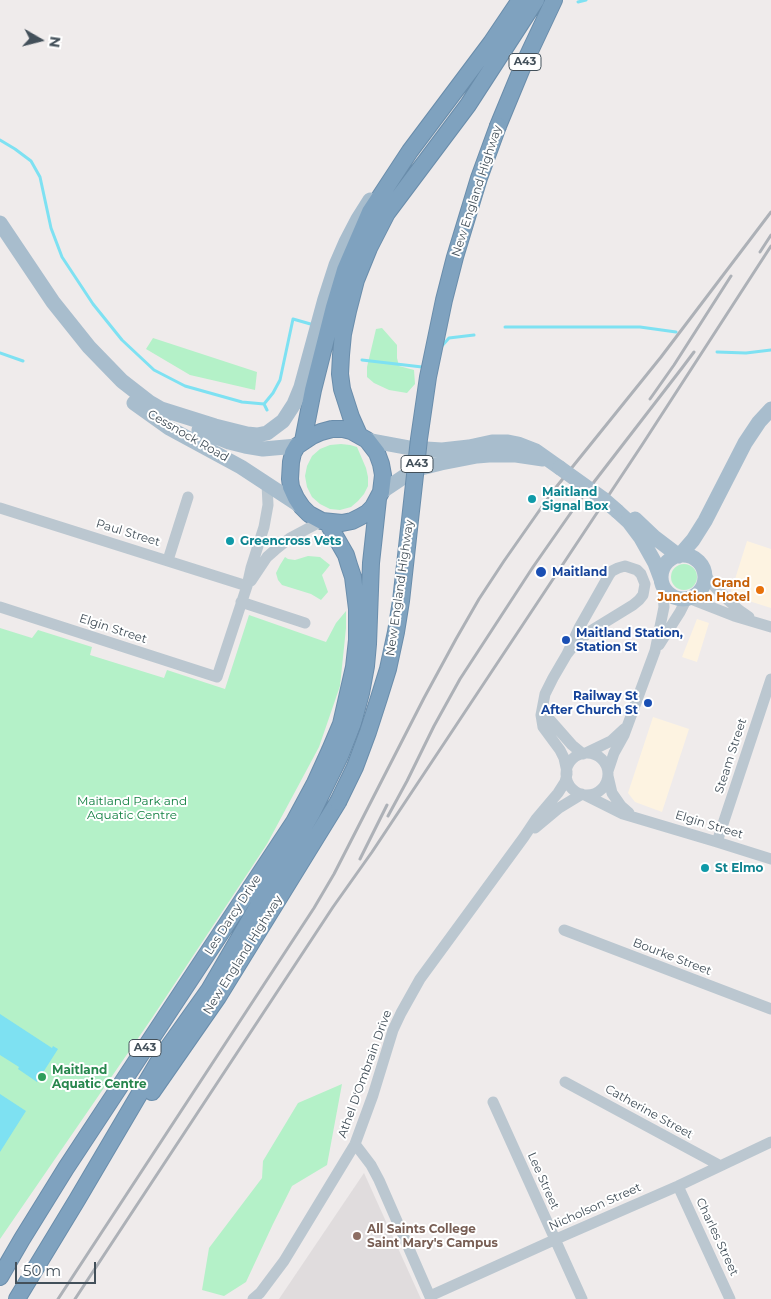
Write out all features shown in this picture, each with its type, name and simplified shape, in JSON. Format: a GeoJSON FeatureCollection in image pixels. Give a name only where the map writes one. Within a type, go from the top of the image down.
{"type":"FeatureCollection","features":[{"type":"Feature","properties":{"kind":"highway","name":"A43"},"geometry":{"type":"LineString","coordinates":[[325,521],[309,514],[296,498],[291,487],[291,462],[293,454],[300,444],[334,306],[345,270],[370,212],[420,138],[520,0]]}},
{"type":"Feature","properties":{"kind":"highway","name":"A43"},"geometry":{"type":"LineString","coordinates":[[17,1299],[160,1059],[209,990],[312,813],[340,756],[353,722],[366,666],[370,620],[371,563],[382,476],[378,453],[363,438],[348,410],[340,374],[343,334],[356,280],[368,248],[387,213],[468,105],[536,0]]}},
{"type":"Feature","properties":{"kind":"highway","name":"New England Highway"},"geometry":{"type":"LineString","coordinates":[[77,1200],[218,997],[338,802],[355,766],[388,669],[396,632],[428,377],[455,256],[479,178],[498,126],[522,68],[554,0]]}},
{"type":"Feature","properties":{"kind":"highway"},"geometry":{"type":"LineString","coordinates":[[300,444],[320,432],[332,429],[351,431],[363,438]]}},
{"type":"Feature","properties":{"kind":"highway"},"geometry":{"type":"LineString","coordinates":[[325,521],[342,523],[352,521],[367,512],[379,496]]}},
{"type":"Feature","properties":{"kind":"highway","name":"Les Darcy Drive"},"geometry":{"type":"LineString","coordinates":[[0,1277],[66,1168],[294,822],[330,750],[341,724],[354,667],[357,640],[357,609],[346,555],[325,521]]}},
{"type":"Feature","properties":{"kind":"main road"},"geometry":{"type":"LineString","coordinates":[[161,409],[214,426],[247,434],[267,432],[283,421],[294,404],[300,387],[330,284],[346,242],[373,195],[420,138]]}},
{"type":"Feature","properties":{"kind":"main road","name":"Cessnock Road"},"geometry":{"type":"LineString","coordinates":[[0,223],[53,302],[89,347],[122,381],[149,402],[190,425],[228,442],[263,449],[300,444]]}},
{"type":"Feature","properties":{"kind":"main road","name":"Cessnock Road"},"geometry":{"type":"LineString","coordinates":[[53,302],[58,324],[102,374],[125,396],[169,428],[241,467],[302,507]]}},
{"type":"Feature","properties":{"kind":"main road"},"geometry":{"type":"LineString","coordinates":[[618,509],[641,538],[651,555],[666,591],[678,598],[696,595],[704,580],[702,539],[707,521],[745,443],[759,422],[771,409]]}},
{"type":"Feature","properties":{"kind":"main road"},"geometry":{"type":"LineString","coordinates":[[363,438],[410,448],[442,450],[492,442],[508,442],[528,447],[638,521],[654,537],[679,556]]}},
{"type":"Feature","properties":{"kind":"main road"},"geometry":{"type":"LineString","coordinates":[[379,496],[395,481],[414,471],[477,456],[504,454],[547,460]]}},
{"type":"Feature","properties":{"kind":"main road"},"geometry":{"type":"LineString","coordinates":[[679,556],[696,535],[712,509]]}},
{"type":"Feature","properties":{"kind":"main road"},"geometry":{"type":"LineString","coordinates":[[662,581],[662,570],[667,562],[675,557],[689,556],[694,558],[703,570]]}},
{"type":"Feature","properties":{"kind":"street"},"geometry":{"type":"LineString","coordinates":[[268,484],[266,517],[241,602],[304,623]]}},
{"type":"Feature","properties":{"kind":"street"},"geometry":{"type":"LineString","coordinates":[[168,560],[188,497]]}},
{"type":"Feature","properties":{"kind":"street","name":"Paul Street"},"geometry":{"type":"LineString","coordinates":[[0,508],[247,586]]}},
{"type":"Feature","properties":{"kind":"street"},"geometry":{"type":"LineString","coordinates":[[247,586],[267,557],[275,550],[290,538],[325,521]]}},
{"type":"Feature","properties":{"kind":"street"},"geometry":{"type":"LineString","coordinates":[[567,654],[588,632],[639,600],[643,595],[645,584],[637,570],[625,566],[612,571],[579,628],[545,694],[541,716],[543,727],[564,758],[569,785],[583,795],[594,794],[599,792],[606,784],[612,758],[624,734],[655,651],[664,607],[662,581]]}},
{"type":"Feature","properties":{"kind":"street"},"geometry":{"type":"LineString","coordinates":[[703,570],[711,582],[729,601],[757,622]]}},
{"type":"Feature","properties":{"kind":"street"},"geometry":{"type":"LineString","coordinates":[[655,651],[687,598],[734,616],[771,627]]}},
{"type":"Feature","properties":{"kind":"street","name":"Elgin Street"},"geometry":{"type":"LineString","coordinates":[[0,607],[216,677],[241,602]]}},
{"type":"Feature","properties":{"kind":"street","name":"Steam Street"},"geometry":{"type":"LineString","coordinates":[[718,842],[771,679]]}},
{"type":"Feature","properties":{"kind":"street"},"geometry":{"type":"LineString","coordinates":[[567,773],[570,762],[578,756],[606,744],[619,735],[632,714]]}},
{"type":"Feature","properties":{"kind":"street"},"geometry":{"type":"LineString","coordinates":[[541,716],[550,720],[584,754],[598,756],[606,765],[608,773]]}},
{"type":"Feature","properties":{"kind":"street","name":"Athel D'Ombrain Drive"},"geometry":{"type":"LineString","coordinates":[[253,1299],[260,1293],[284,1261],[355,1144],[373,1095],[393,1030],[420,979],[536,819],[558,793],[565,782],[567,773]]}},
{"type":"Feature","properties":{"kind":"street","name":"Elgin Street"},"geometry":{"type":"LineString","coordinates":[[608,773],[610,788],[617,801],[626,811],[638,818]]}},
{"type":"Feature","properties":{"kind":"street","name":"Elgin Street"},"geometry":{"type":"LineString","coordinates":[[583,795],[615,811],[771,859]]}},
{"type":"Feature","properties":{"kind":"street","name":"Athel D'Ombrain Drive"},"geometry":{"type":"LineString","coordinates":[[524,837],[559,808],[583,795]]}},
{"type":"Feature","properties":{"kind":"street","name":"Bourke Street"},"geometry":{"type":"LineString","coordinates":[[564,930],[771,1009]]}},
{"type":"Feature","properties":{"kind":"street","name":"Catherine Street"},"geometry":{"type":"LineString","coordinates":[[565,1082],[719,1166]]}},
{"type":"Feature","properties":{"kind":"street","name":"Lee Street"},"geometry":{"type":"LineString","coordinates":[[493,1102],[582,1299]]}},
{"type":"Feature","properties":{"kind":"street","name":"Nicholson Street"},"geometry":{"type":"LineString","coordinates":[[431,1298],[771,1142]]}},
{"type":"Feature","properties":{"kind":"street"},"geometry":{"type":"LineString","coordinates":[[355,1144],[379,1180],[431,1298]]}},
{"type":"Feature","properties":{"kind":"street","name":"Charles Street"},"geometry":{"type":"LineString","coordinates":[[678,1186],[730,1299]]}},
{"type":"Feature","properties":{"kind":"shaded area"},"geometry":{"type":"Polygon","coordinates":[[[747,541],[771,549],[771,608],[730,595],[747,541]]]}},
{"type":"Feature","properties":{"kind":"shaded area"},"geometry":{"type":"Polygon","coordinates":[[[697,619],[709,623],[697,662],[682,657],[697,619]]]}},
{"type":"Feature","properties":{"kind":"shaded area"},"geometry":{"type":"Polygon","coordinates":[[[653,717],[689,729],[662,812],[635,802],[628,793],[653,717]]]}},
{"type":"Feature","properties":{"kind":"shaded area","name":"All Saints College Saint Mary's Campus"},"geometry":{"type":"Polygon","coordinates":[[[364,1173],[421,1299],[279,1299],[364,1173]]]}},
{"type":"Feature","properties":{"kind":"green space"},"geometry":{"type":"Polygon","coordinates":[[[382,328],[397,345],[399,366],[414,370],[415,384],[407,393],[389,390],[374,383],[367,377],[367,367],[376,329],[382,328]]]}},
{"type":"Feature","properties":{"kind":"green space"},"geometry":{"type":"Polygon","coordinates":[[[153,338],[257,372],[255,390],[190,375],[146,349],[153,338]]]}},
{"type":"Feature","properties":{"kind":"green space"},"geometry":{"type":"Polygon","coordinates":[[[341,444],[357,447],[366,468],[368,486],[364,494],[351,507],[340,510],[330,509],[312,497],[307,487],[305,476],[312,456],[320,449],[330,445],[341,444]]]}},
{"type":"Feature","properties":{"kind":"green space"},"geometry":{"type":"Polygon","coordinates":[[[308,556],[320,557],[330,565],[322,575],[328,592],[321,600],[311,594],[282,585],[278,580],[276,573],[285,557],[295,560],[308,556]]]}},
{"type":"Feature","properties":{"kind":"green space"},"geometry":{"type":"Polygon","coordinates":[[[684,564],[693,568],[697,577],[693,586],[684,590],[675,586],[671,577],[675,568],[684,564]]]}},
{"type":"Feature","properties":{"kind":"green space","name":"Maitland Park and Aquatic Centre"},"geometry":{"type":"Polygon","coordinates":[[[346,611],[340,686],[319,747],[267,844],[152,1018],[0,1239],[0,628],[32,638],[38,630],[92,647],[90,655],[164,678],[167,670],[225,689],[249,615],[326,642],[336,623],[346,611]]]}},
{"type":"Feature","properties":{"kind":"green space"},"geometry":{"type":"Polygon","coordinates":[[[342,1084],[327,1165],[292,1186],[246,1282],[224,1296],[202,1290],[209,1248],[262,1178],[263,1161],[298,1103],[342,1084]]]}},
{"type":"Feature","properties":{"kind":"water"},"geometry":{"type":"Polygon","coordinates":[[[0,1014],[52,1048],[53,1046],[58,1049],[37,1082],[18,1069],[19,1067],[0,1055],[0,1014]]]}},
{"type":"Feature","properties":{"kind":"water"},"geometry":{"type":"Polygon","coordinates":[[[0,1094],[26,1111],[0,1152],[0,1094]]]}},
{"type":"Feature","properties":{"kind":"waterway"},"geometry":{"type":"LineString","coordinates":[[578,2],[586,0]]}},
{"type":"Feature","properties":{"kind":"waterway"},"geometry":{"type":"LineString","coordinates":[[0,140],[31,161],[40,177],[51,228],[62,257],[93,304],[122,340],[154,370],[185,386],[242,402],[264,404],[267,410]]}},
{"type":"Feature","properties":{"kind":"waterway"},"geometry":{"type":"LineString","coordinates":[[264,404],[280,380],[293,319],[314,325]]}},
{"type":"Feature","properties":{"kind":"waterway"},"geometry":{"type":"LineString","coordinates":[[505,327],[640,327],[676,332]]}},
{"type":"Feature","properties":{"kind":"waterway"},"geometry":{"type":"LineString","coordinates":[[441,347],[449,338],[474,335]]}},
{"type":"Feature","properties":{"kind":"waterway"},"geometry":{"type":"LineString","coordinates":[[717,352],[746,353],[771,350]]}},
{"type":"Feature","properties":{"kind":"waterway"},"geometry":{"type":"LineString","coordinates":[[0,353],[23,361]]}},
{"type":"Feature","properties":{"kind":"waterway"},"geometry":{"type":"LineString","coordinates":[[362,360],[422,367],[425,364]]}},
{"type":"Feature","properties":{"kind":"railway"},"geometry":{"type":"LineString","coordinates":[[58,1299],[314,908],[334,874],[424,698],[479,599],[553,491],[661,357],[771,212]]}},
{"type":"Feature","properties":{"kind":"railway"},"geometry":{"type":"LineString","coordinates":[[760,252],[771,235]]}},
{"type":"Feature","properties":{"kind":"railway"},"geometry":{"type":"LineString","coordinates":[[75,1299],[333,907],[372,852],[642,445],[771,246]]}},
{"type":"Feature","properties":{"kind":"railway"},"geometry":{"type":"LineString","coordinates":[[650,399],[731,276]]}},
{"type":"Feature","properties":{"kind":"railway"},"geometry":{"type":"LineString","coordinates":[[388,816],[460,679],[533,567],[577,504],[694,352]]}},
{"type":"Feature","properties":{"kind":"railway"},"geometry":{"type":"LineString","coordinates":[[360,859],[387,805]]}},
{"type":"Feature","properties":{"kind":"place","name":"Maitland Signal Box"},"geometry":{"type":"Point","coordinates":[532,499]}},
{"type":"Feature","properties":{"kind":"place","name":"Greencross Vets"},"geometry":{"type":"Point","coordinates":[230,541]}},
{"type":"Feature","properties":{"kind":"place","name":"Maitland"},"geometry":{"type":"Point","coordinates":[541,572]}},
{"type":"Feature","properties":{"kind":"place","name":"Grand Junction Hotel"},"geometry":{"type":"Point","coordinates":[760,590]}},
{"type":"Feature","properties":{"kind":"place","name":"Maitland Station, Station St"},"geometry":{"type":"Point","coordinates":[566,640]}},
{"type":"Feature","properties":{"kind":"place","name":"Railway St After Church St"},"geometry":{"type":"Point","coordinates":[648,703]}},
{"type":"Feature","properties":{"kind":"place","name":"St Elmo"},"geometry":{"type":"Point","coordinates":[705,868]}},
{"type":"Feature","properties":{"kind":"place","name":"Maitland Aquatic Centre"},"geometry":{"type":"Point","coordinates":[42,1077]}},
{"type":"Feature","properties":{"kind":"place","name":"All Saints College Saint Mary's Campus"},"geometry":{"type":"Point","coordinates":[357,1236]}}]}
